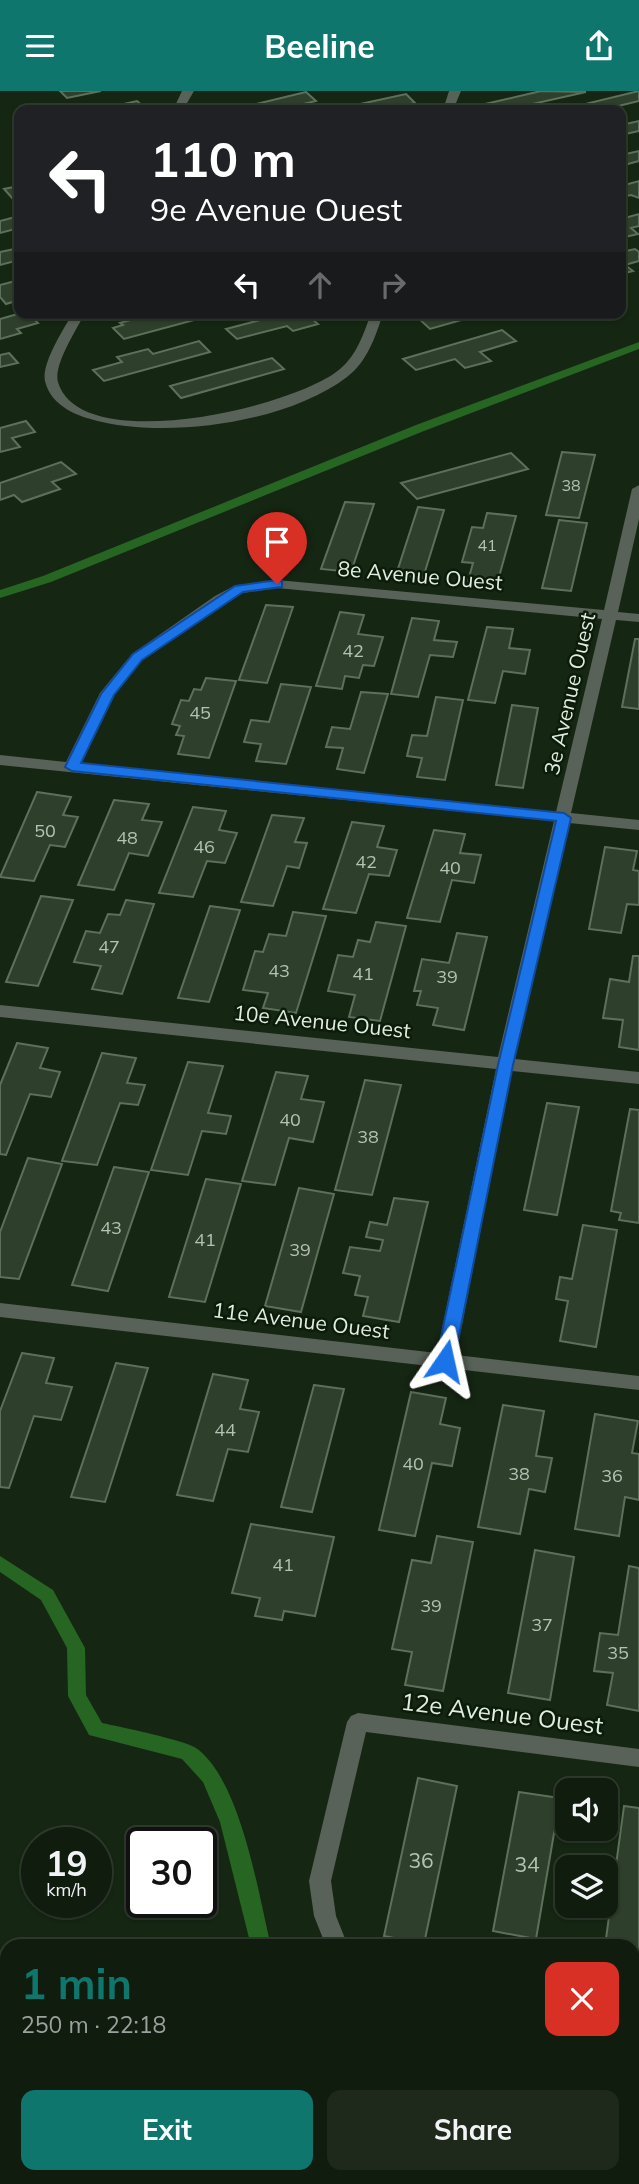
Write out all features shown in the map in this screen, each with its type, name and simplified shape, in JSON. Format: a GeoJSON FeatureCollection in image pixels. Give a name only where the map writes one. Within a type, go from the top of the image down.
{"type":"FeatureCollection","features":[{"type":"Feature","properties":{"kind":"street"},"geometry":{"type":"LineString","coordinates":[[76,319],[50,377],[54,392],[65,403],[96,418],[123,422],[199,422],[272,406],[327,384],[346,372],[361,354],[375,319]]}},
{"type":"Feature","properties":{"kind":"street","name":"3e Avenue Ouest"},"geometry":{"type":"LineString","coordinates":[[445,1361],[505,1065],[639,489]]}},
{"type":"Feature","properties":{"kind":"street","name":"8e Avenue Ouest"},"geometry":{"type":"LineString","coordinates":[[72,767],[107,694],[137,657],[239,589],[277,584],[639,618]]}},
{"type":"Feature","properties":{"kind":"street"},"geometry":{"type":"LineString","coordinates":[[0,759],[639,825]]}},
{"type":"Feature","properties":{"kind":"street","name":"10e Avenue Ouest"},"geometry":{"type":"LineString","coordinates":[[0,1011],[639,1078]]}},
{"type":"Feature","properties":{"kind":"street","name":"11e Avenue Ouest"},"geometry":{"type":"LineString","coordinates":[[0,1310],[639,1383]]}},
{"type":"Feature","properties":{"kind":"street","name":"12e Avenue Ouest"},"geometry":{"type":"LineString","coordinates":[[334,1939],[325,1916],[320,1881],[358,1722],[639,1758]]}},
{"type":"Feature","properties":{"kind":"building"},"geometry":{"type":"Polygon","coordinates":[[[60,91],[101,91],[67,98],[60,91]]]}},
{"type":"Feature","properties":{"kind":"building"},"geometry":{"type":"Polygon","coordinates":[[[541,91],[586,92],[528,105],[485,104],[541,91]]]}},
{"type":"Feature","properties":{"kind":"building"},"geometry":{"type":"Polygon","coordinates":[[[639,91],[639,101],[623,105],[589,103],[639,91]]]}},
{"type":"Feature","properties":{"kind":"building"},"geometry":{"type":"Polygon","coordinates":[[[306,92],[316,101],[299,105],[252,105],[306,92]]]}},
{"type":"Feature","properties":{"kind":"building"},"geometry":{"type":"Polygon","coordinates":[[[406,94],[415,103],[405,105],[355,105],[406,94]]]}},
{"type":"Feature","properties":{"kind":"building"},"geometry":{"type":"Polygon","coordinates":[[[137,101],[142,105],[119,105],[137,101]]]}},
{"type":"Feature","properties":{"kind":"building"},"geometry":{"type":"Polygon","coordinates":[[[639,121],[639,131],[626,134],[626,124],[639,121]]]}},
{"type":"Feature","properties":{"kind":"building"},"geometry":{"type":"Polygon","coordinates":[[[639,151],[639,161],[626,165],[626,154],[639,151]]]}},
{"type":"Feature","properties":{"kind":"building"},"geometry":{"type":"Polygon","coordinates":[[[639,181],[639,198],[626,196],[626,185],[639,181]]]}},
{"type":"Feature","properties":{"kind":"building"},"geometry":{"type":"Polygon","coordinates":[[[14,187],[14,199],[13,199],[4,189],[14,187]]]}},
{"type":"Feature","properties":{"kind":"building"},"geometry":{"type":"Polygon","coordinates":[[[639,214],[639,226],[631,228],[638,234],[626,237],[626,218],[639,214]]]}},
{"type":"Feature","properties":{"kind":"building"},"geometry":{"type":"Polygon","coordinates":[[[14,217],[14,229],[0,233],[0,221],[14,217]]]}},
{"type":"Feature","properties":{"kind":"building"},"geometry":{"type":"Polygon","coordinates":[[[14,249],[14,261],[0,265],[0,252],[14,249]]]}},
{"type":"Feature","properties":{"kind":"building"},"geometry":{"type":"Polygon","coordinates":[[[635,249],[639,252],[639,261],[626,265],[626,251],[635,249]]]}},
{"type":"Feature","properties":{"kind":"building"},"geometry":{"type":"Polygon","coordinates":[[[14,281],[14,302],[6,304],[0,297],[0,285],[14,281]]]}},
{"type":"Feature","properties":{"kind":"building"},"geometry":{"type":"Polygon","coordinates":[[[14,315],[14,319],[34,319],[38,323],[17,329],[21,333],[0,339],[0,319],[14,315]]]}},
{"type":"Feature","properties":{"kind":"building"},"geometry":{"type":"Polygon","coordinates":[[[134,319],[198,319],[124,339],[113,328],[123,325],[120,323],[134,319]]]}},
{"type":"Feature","properties":{"kind":"building"},"geometry":{"type":"Polygon","coordinates":[[[264,319],[312,319],[318,324],[293,331],[287,326],[237,339],[226,329],[264,319]]]}},
{"type":"Feature","properties":{"kind":"building"},"geometry":{"type":"Polygon","coordinates":[[[419,319],[465,319],[430,329],[419,319]]]}},
{"type":"Feature","properties":{"kind":"building"},"geometry":{"type":"Polygon","coordinates":[[[502,330],[516,341],[480,352],[491,361],[465,368],[455,359],[416,370],[403,359],[502,330]]]}},
{"type":"Feature","properties":{"kind":"building"},"geometry":{"type":"Polygon","coordinates":[[[199,341],[210,352],[104,381],[93,370],[122,362],[117,357],[148,349],[153,354],[199,341]]]}},
{"type":"Feature","properties":{"kind":"building"},"geometry":{"type":"Polygon","coordinates":[[[9,353],[18,363],[0,367],[0,355],[9,353]]]}},
{"type":"Feature","properties":{"kind":"building"},"geometry":{"type":"Polygon","coordinates":[[[272,358],[284,369],[181,398],[170,386],[272,358]]]}},
{"type":"Feature","properties":{"kind":"building"},"geometry":{"type":"Polygon","coordinates":[[[26,421],[35,432],[12,438],[20,447],[0,452],[0,428],[26,421]]]}},
{"type":"Feature","properties":{"kind":"building"},"geometry":{"type":"Polygon","coordinates":[[[562,452],[595,455],[579,518],[546,515],[562,452]]]}},
{"type":"Feature","properties":{"kind":"building"},"geometry":{"type":"Polygon","coordinates":[[[511,453],[528,469],[417,499],[401,483],[511,453]]]}},
{"type":"Feature","properties":{"kind":"building"},"geometry":{"type":"Polygon","coordinates":[[[61,462],[76,474],[52,482],[60,489],[22,502],[14,495],[0,500],[0,483],[61,462]]]}},
{"type":"Feature","properties":{"kind":"building"},"geometry":{"type":"Polygon","coordinates":[[[345,502],[374,504],[351,572],[321,569],[345,502]]]}},
{"type":"Feature","properties":{"kind":"building"},"geometry":{"type":"Polygon","coordinates":[[[418,507],[444,510],[423,578],[396,575],[418,507]]]}},
{"type":"Feature","properties":{"kind":"building"},"geometry":{"type":"Polygon","coordinates":[[[487,513],[516,516],[497,584],[468,581],[473,563],[462,562],[472,527],[483,528],[487,513]]]}},
{"type":"Feature","properties":{"kind":"building"},"geometry":{"type":"Polygon","coordinates":[[[559,520],[587,523],[571,591],[542,588],[559,520]]]}},
{"type":"Feature","properties":{"kind":"building"},"geometry":{"type":"Polygon","coordinates":[[[266,605],[293,607],[267,683],[239,680],[266,605]]]}},
{"type":"Feature","properties":{"kind":"building"},"geometry":{"type":"Polygon","coordinates":[[[340,612],[364,615],[358,634],[383,637],[374,666],[363,665],[359,678],[345,676],[342,689],[316,686],[340,612]]]}},
{"type":"Feature","properties":{"kind":"building"},"geometry":{"type":"Polygon","coordinates":[[[412,618],[439,621],[434,640],[457,642],[453,657],[430,655],[418,697],[391,694],[412,618]]]}},
{"type":"Feature","properties":{"kind":"building"},"geometry":{"type":"Polygon","coordinates":[[[487,627],[513,629],[509,648],[530,650],[525,674],[503,671],[495,703],[468,700],[487,627]]]}},
{"type":"Feature","properties":{"kind":"building"},"geometry":{"type":"Polygon","coordinates":[[[635,639],[639,639],[639,709],[622,707],[635,639]]]}},
{"type":"Feature","properties":{"kind":"building"},"geometry":{"type":"Polygon","coordinates":[[[206,678],[236,681],[209,758],[178,754],[184,736],[176,735],[180,726],[172,724],[181,700],[189,701],[194,689],[201,690],[206,678]]]}},
{"type":"Feature","properties":{"kind":"building"},"geometry":{"type":"Polygon","coordinates":[[[281,684],[311,687],[286,764],[256,761],[261,744],[244,742],[251,720],[269,722],[281,684]]]}},
{"type":"Feature","properties":{"kind":"building"},"geometry":{"type":"Polygon","coordinates":[[[361,692],[388,694],[364,773],[337,769],[343,748],[326,747],[332,727],[350,729],[361,692]]]}},
{"type":"Feature","properties":{"kind":"building"},"geometry":{"type":"Polygon","coordinates":[[[436,697],[463,700],[445,780],[417,777],[422,758],[407,756],[412,735],[427,736],[436,697]]]}},
{"type":"Feature","properties":{"kind":"building"},"geometry":{"type":"Polygon","coordinates":[[[512,705],[538,708],[523,788],[496,785],[512,705]]]}},
{"type":"Feature","properties":{"kind":"building"},"geometry":{"type":"Polygon","coordinates":[[[37,792],[71,797],[63,815],[78,817],[65,847],[50,845],[34,881],[0,877],[37,792]]]}},
{"type":"Feature","properties":{"kind":"building"},"geometry":{"type":"Polygon","coordinates":[[[114,800],[149,804],[142,820],[162,822],[148,856],[129,853],[114,890],[78,885],[114,800]]]}},
{"type":"Feature","properties":{"kind":"building"},"geometry":{"type":"Polygon","coordinates":[[[193,807],[226,811],[219,830],[237,833],[225,863],[207,861],[193,897],[159,893],[193,807]]]}},
{"type":"Feature","properties":{"kind":"building"},"geometry":{"type":"Polygon","coordinates":[[[272,815],[304,818],[295,842],[307,843],[299,868],[287,866],[273,906],[241,902],[272,815]]]}},
{"type":"Feature","properties":{"kind":"building"},"geometry":{"type":"Polygon","coordinates":[[[352,822],[384,826],[377,847],[397,850],[389,876],[369,874],[356,913],[323,909],[352,822]]]}},
{"type":"Feature","properties":{"kind":"building"},"geometry":{"type":"Polygon","coordinates":[[[434,830],[465,834],[460,853],[481,855],[474,883],[452,880],[440,922],[407,918],[434,830]]]}},
{"type":"Feature","properties":{"kind":"building"},"geometry":{"type":"Polygon","coordinates":[[[605,847],[637,851],[633,870],[639,871],[639,905],[627,904],[621,933],[589,929],[605,847]]]}},
{"type":"Feature","properties":{"kind":"building"},"geometry":{"type":"Polygon","coordinates":[[[41,896],[73,900],[38,986],[6,982],[41,896]]]}},
{"type":"Feature","properties":{"kind":"building"},"geometry":{"type":"Polygon","coordinates":[[[126,900],[154,904],[122,994],[92,989],[101,966],[74,962],[86,931],[100,933],[108,914],[120,915],[126,900]]]}},
{"type":"Feature","properties":{"kind":"building"},"geometry":{"type":"Polygon","coordinates":[[[210,906],[240,910],[209,1002],[178,998],[210,906]]]}},
{"type":"Feature","properties":{"kind":"building"},"geometry":{"type":"Polygon","coordinates":[[[293,912],[326,916],[296,1013],[263,1008],[268,993],[243,990],[255,951],[263,952],[269,934],[286,936],[293,912]]]}},
{"type":"Feature","properties":{"kind":"building"},"geometry":{"type":"Polygon","coordinates":[[[376,922],[406,926],[380,1021],[349,1017],[355,995],[328,991],[338,955],[353,957],[358,940],[370,942],[376,922]]]}},
{"type":"Feature","properties":{"kind":"building"},"geometry":{"type":"Polygon","coordinates":[[[457,933],[487,937],[464,1030],[433,1025],[438,1008],[417,1005],[421,991],[414,991],[422,959],[449,963],[457,933]]]}},
{"type":"Feature","properties":{"kind":"building"},"geometry":{"type":"Polygon","coordinates":[[[633,956],[639,956],[639,1050],[619,1047],[623,1020],[603,1018],[610,979],[629,982],[633,956]]]}},
{"type":"Feature","properties":{"kind":"building"},"geometry":{"type":"Polygon","coordinates":[[[17,1043],[48,1048],[40,1068],[60,1072],[51,1097],[30,1094],[6,1155],[0,1154],[0,1085],[17,1043]]]}},
{"type":"Feature","properties":{"kind":"building"},"geometry":{"type":"Polygon","coordinates":[[[102,1053],[136,1058],[127,1083],[145,1085],[138,1105],[120,1103],[97,1165],[62,1161],[102,1053]]]}},
{"type":"Feature","properties":{"kind":"building"},"geometry":{"type":"Polygon","coordinates":[[[188,1062],[223,1066],[208,1113],[231,1116],[226,1134],[202,1131],[188,1175],[151,1170],[188,1062]]]}},
{"type":"Feature","properties":{"kind":"building"},"geometry":{"type":"Polygon","coordinates":[[[276,1072],[308,1076],[301,1099],[324,1102],[313,1142],[289,1138],[275,1185],[242,1181],[276,1072]]]}},
{"type":"Feature","properties":{"kind":"building"},"geometry":{"type":"Polygon","coordinates":[[[365,1080],[401,1085],[372,1195],[335,1190],[365,1080]]]}},
{"type":"Feature","properties":{"kind":"building"},"geometry":{"type":"Polygon","coordinates":[[[547,1103],[579,1107],[557,1215],[524,1210],[547,1103]]]}},
{"type":"Feature","properties":{"kind":"building"},"geometry":{"type":"Polygon","coordinates":[[[630,1109],[639,1110],[639,1223],[619,1220],[621,1213],[611,1211],[630,1109]]]}},
{"type":"Feature","properties":{"kind":"building"},"geometry":{"type":"Polygon","coordinates":[[[28,1158],[62,1164],[19,1279],[0,1277],[0,1232],[28,1158]]]}},
{"type":"Feature","properties":{"kind":"building"},"geometry":{"type":"Polygon","coordinates":[[[114,1167],[149,1172],[108,1291],[72,1285],[114,1167]]]}},
{"type":"Feature","properties":{"kind":"building"},"geometry":{"type":"Polygon","coordinates":[[[206,1179],[241,1184],[205,1302],[169,1297],[206,1179]]]}},
{"type":"Feature","properties":{"kind":"building"},"geometry":{"type":"Polygon","coordinates":[[[299,1188],[334,1194],[301,1312],[265,1306],[299,1188]]]}},
{"type":"Feature","properties":{"kind":"building"},"geometry":{"type":"Polygon","coordinates":[[[394,1198],[428,1202],[399,1322],[363,1316],[368,1297],[355,1295],[360,1276],[343,1273],[350,1247],[380,1251],[383,1240],[366,1237],[370,1222],[387,1225],[394,1198]]]}},
{"type":"Feature","properties":{"kind":"building"},"geometry":{"type":"Polygon","coordinates":[[[583,1225],[617,1230],[596,1347],[560,1341],[568,1301],[556,1299],[560,1277],[572,1279],[583,1225]]]}},
{"type":"Feature","properties":{"kind":"building"},"geometry":{"type":"Polygon","coordinates":[[[22,1353],[54,1358],[46,1383],[72,1387],[61,1420],[34,1416],[9,1488],[0,1487],[0,1411],[22,1353]]]}},
{"type":"Feature","properties":{"kind":"building"},"geometry":{"type":"Polygon","coordinates":[[[116,1363],[148,1368],[105,1502],[71,1497],[116,1363]]]}},
{"type":"Feature","properties":{"kind":"building"},"geometry":{"type":"Polygon","coordinates":[[[213,1374],[248,1380],[240,1409],[259,1412],[248,1452],[228,1449],[213,1501],[177,1495],[213,1374]]]}},
{"type":"Feature","properties":{"kind":"building"},"geometry":{"type":"Polygon","coordinates":[[[314,1385],[344,1389],[312,1512],[281,1507],[314,1385]]]}},
{"type":"Feature","properties":{"kind":"building"},"geometry":{"type":"Polygon","coordinates":[[[411,1392],[446,1398],[440,1424],[460,1428],[452,1466],[432,1463],[415,1536],[379,1530],[411,1392]]]}},
{"type":"Feature","properties":{"kind":"building"},"geometry":{"type":"Polygon","coordinates":[[[503,1405],[544,1411],[536,1456],[552,1458],[545,1492],[529,1489],[520,1534],[478,1527],[503,1405]]]}},
{"type":"Feature","properties":{"kind":"building"},"geometry":{"type":"Polygon","coordinates":[[[595,1414],[638,1421],[632,1453],[639,1454],[639,1500],[625,1497],[619,1536],[575,1529],[595,1414]]]}},
{"type":"Feature","properties":{"kind":"building"},"geometry":{"type":"Polygon","coordinates":[[[251,1524],[334,1537],[315,1616],[284,1611],[282,1620],[255,1616],[260,1598],[232,1593],[251,1524]]]}},
{"type":"Feature","properties":{"kind":"building"},"geometry":{"type":"Polygon","coordinates":[[[437,1536],[473,1542],[443,1691],[405,1685],[412,1652],[392,1649],[412,1560],[431,1563],[437,1536]]]}},
{"type":"Feature","properties":{"kind":"building"},"geometry":{"type":"Polygon","coordinates":[[[535,1550],[574,1557],[550,1700],[508,1693],[535,1550]]]}},
{"type":"Feature","properties":{"kind":"building"},"geometry":{"type":"Polygon","coordinates":[[[629,1566],[639,1568],[639,1711],[607,1705],[613,1673],[594,1671],[600,1633],[618,1635],[629,1566]]]}},
{"type":"Feature","properties":{"kind":"building"},"geometry":{"type":"Polygon","coordinates":[[[418,1778],[457,1786],[425,1939],[384,1936],[418,1778]]]}},
{"type":"Feature","properties":{"kind":"building"},"geometry":{"type":"Polygon","coordinates":[[[519,1792],[555,1797],[555,1827],[536,1939],[493,1931],[519,1792]]]}},
{"type":"Feature","properties":{"kind":"building"},"geometry":{"type":"Polygon","coordinates":[[[624,1806],[639,1808],[639,1939],[606,1939],[609,1918],[618,1918],[617,1855],[624,1806]]]}},
{"type":"Feature","properties":{"kind":"waterway"},"geometry":{"type":"LineString","coordinates":[[0,594],[47,579],[420,428],[639,345]]}},
{"type":"Feature","properties":{"kind":"waterway"},"geometry":{"type":"LineString","coordinates":[[0,1563],[47,1595],[76,1648],[77,1696],[96,1729],[188,1753],[211,1777],[230,1822],[259,1939]]}},
{"type":"Feature","properties":{"kind":"route"},"geometry":{"type":"LineString","coordinates":[[277,584],[260,584],[239,589],[220,599],[137,657],[107,694],[72,767],[564,818],[505,1065],[445,1361]]}}]}
